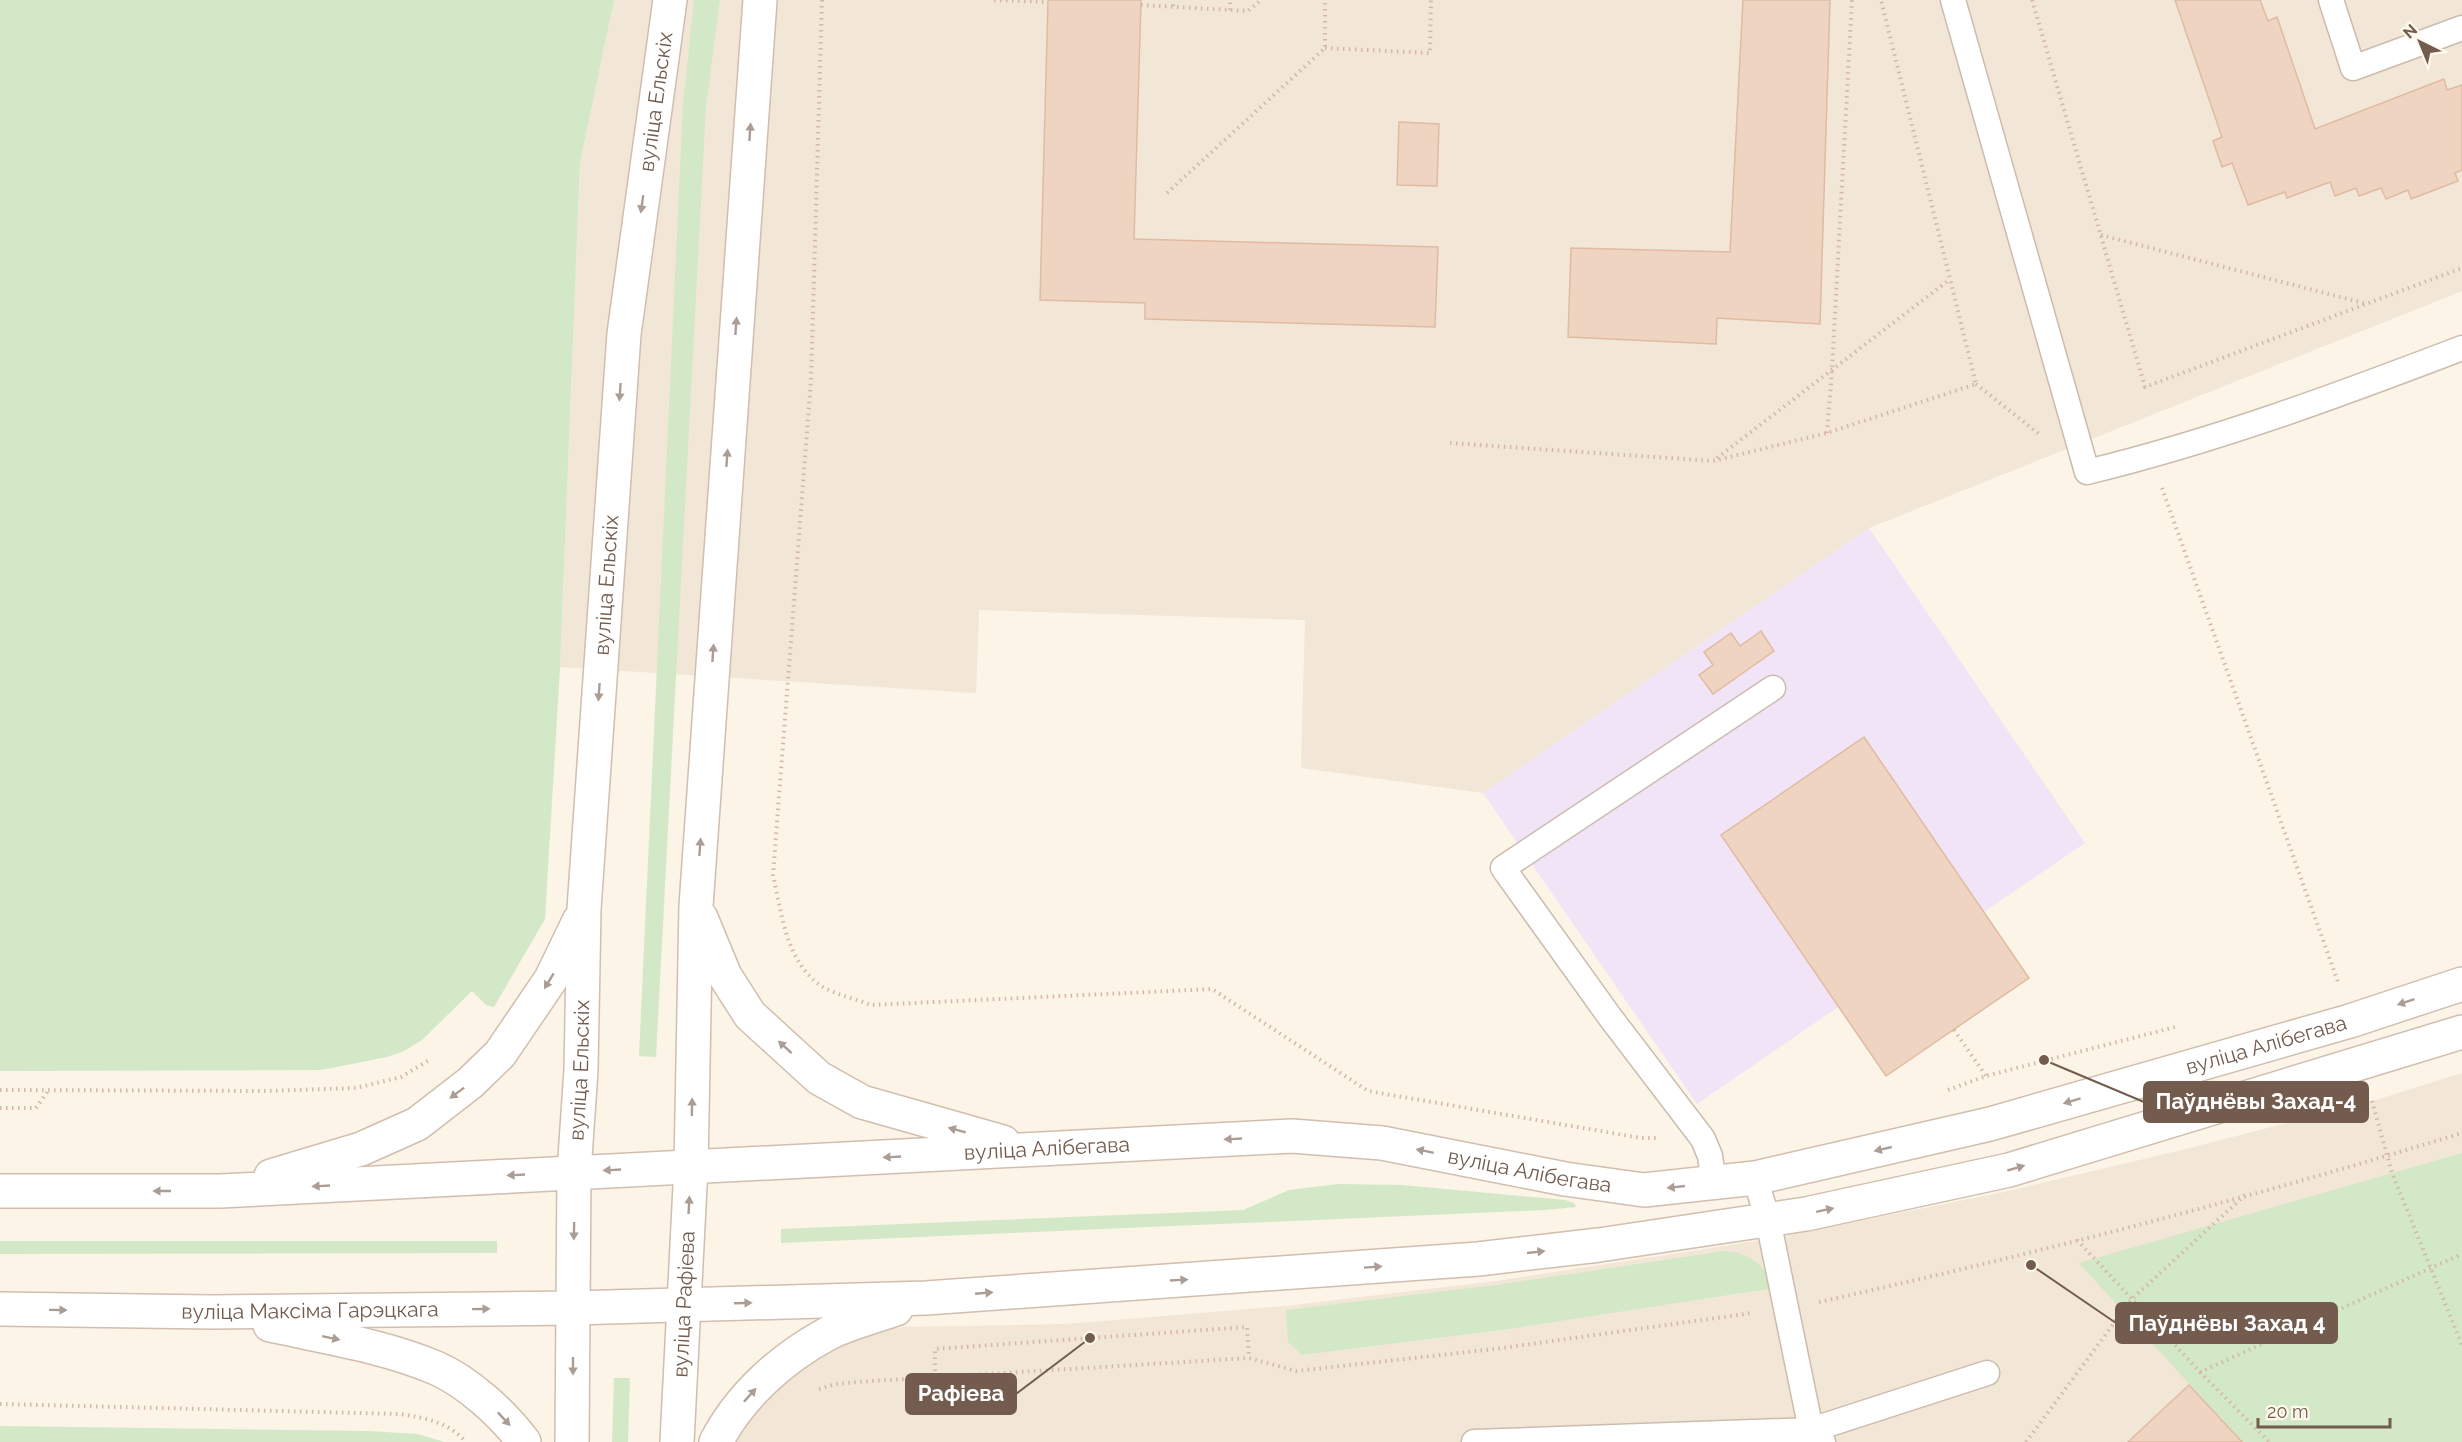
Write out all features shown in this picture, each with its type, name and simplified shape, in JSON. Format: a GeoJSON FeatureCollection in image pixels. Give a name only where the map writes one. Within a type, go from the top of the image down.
{"type":"FeatureCollection","features":[{"type":"Feature","properties":{"kind":"main road","name":"вуліца Ельскіх"},"geometry":{"type":"LineString","coordinates":[[574,1172],[580,1070],[584,909],[624,334],[670,0]]}},
{"type":"Feature","properties":{"kind":"main road"},"geometry":{"type":"LineString","coordinates":[[691,1166],[696,906],[760,0]]}},
{"type":"Feature","properties":{"kind":"main road"},"geometry":{"type":"LineString","coordinates":[[696,906],[725,976],[750,1015],[819,1078],[862,1102],[1034,1150]]}},
{"type":"Feature","properties":{"kind":"main road"},"geometry":{"type":"LineString","coordinates":[[220,1191],[361,1149],[417,1124],[470,1083],[500,1054],[551,979],[584,909]]}},
{"type":"Feature","properties":{"kind":"main road","name":"вуліца Алібегава"},"geometry":{"type":"LineString","coordinates":[[574,1172],[1292,1136],[1382,1143],[1565,1179],[1644,1190],[1755,1178],[2012,1118],[2350,1021],[2462,984]]}},
{"type":"Feature","properties":{"kind":"main road","name":"вуліца Алібегава"},"geometry":{"type":"LineString","coordinates":[[621,1306],[926,1298],[1478,1259],[1599,1245],[1768,1220],[1806,1214],[2009,1170],[2462,1032]]}},
{"type":"Feature","properties":{"kind":"main road","name":"вуліца Рафіева"},"geometry":{"type":"LineString","coordinates":[[677,1442],[691,1166]]}},
{"type":"Feature","properties":{"kind":"main road"},"geometry":{"type":"LineString","coordinates":[[0,1191],[220,1191],[574,1172],[572,1442]]}},
{"type":"Feature","properties":{"kind":"main road"},"geometry":{"type":"LineString","coordinates":[[716,1442],[724,1426],[747,1397],[767,1377],[796,1354],[827,1334],[926,1298]]}},
{"type":"Feature","properties":{"kind":"main road","name":"вуліца Максіма Гарэцкага"},"geometry":{"type":"LineString","coordinates":[[0,1309],[212,1312],[621,1306]]}},
{"type":"Feature","properties":{"kind":"main road"},"geometry":{"type":"LineString","coordinates":[[212,1312],[362,1345],[437,1368],[479,1395],[503,1417],[524,1442]]}},
{"type":"Feature","properties":{"kind":"lane"},"geometry":{"type":"LineString","coordinates":[[1953,0],[2087,472],[2151,457],[2224,435],[2462,348]]}},
{"type":"Feature","properties":{"kind":"lane"},"geometry":{"type":"LineString","coordinates":[[2331,0],[2353,68],[2462,28]]}},
{"type":"Feature","properties":{"kind":"lane"},"geometry":{"type":"LineString","coordinates":[[1714,1183],[1710,1156],[1703,1139],[1610,1017],[1503,868],[1773,687]]}},
{"type":"Feature","properties":{"kind":"lane"},"geometry":{"type":"LineString","coordinates":[[1755,1178],[1768,1220],[1817,1436]]}},
{"type":"Feature","properties":{"kind":"lane"},"geometry":{"type":"LineString","coordinates":[[1474,1442],[1817,1436],[1987,1373]]}},
{"type":"Feature","properties":{"kind":"path"},"geometry":{"type":"LineString","coordinates":[[822,0],[811,380],[773,875],[788,940],[801,967],[823,987],[871,1005],[1212,989],[1368,1091],[1641,1138],[1703,1139]]}},
{"type":"Feature","properties":{"kind":"path"},"geometry":{"type":"LineString","coordinates":[[994,0],[1048,2]]}},
{"type":"Feature","properties":{"kind":"path"},"geometry":{"type":"LineString","coordinates":[[1173,0],[1173,6]]}},
{"type":"Feature","properties":{"kind":"path"},"geometry":{"type":"LineString","coordinates":[[1230,0],[1230,10]]}},
{"type":"Feature","properties":{"kind":"path"},"geometry":{"type":"LineString","coordinates":[[1141,5],[1248,11],[1261,0]]}},
{"type":"Feature","properties":{"kind":"path"},"geometry":{"type":"LineString","coordinates":[[1325,0],[1325,48]]}},
{"type":"Feature","properties":{"kind":"path"},"geometry":{"type":"LineString","coordinates":[[1167,193],[1325,48],[1430,53],[1431,0]]}},
{"type":"Feature","properties":{"kind":"path"},"geometry":{"type":"LineString","coordinates":[[1827,433],[1852,0]]}},
{"type":"Feature","properties":{"kind":"path"},"geometry":{"type":"LineString","coordinates":[[1881,0],[1976,384],[2087,472]]}},
{"type":"Feature","properties":{"kind":"path"},"geometry":{"type":"LineString","coordinates":[[2032,0],[2145,387],[2462,268]]}},
{"type":"Feature","properties":{"kind":"path"},"geometry":{"type":"LineString","coordinates":[[2101,235],[2367,304]]}},
{"type":"Feature","properties":{"kind":"path"},"geometry":{"type":"LineString","coordinates":[[1713,461],[1949,280]]}},
{"type":"Feature","properties":{"kind":"path"},"geometry":{"type":"LineString","coordinates":[[1450,443],[1713,461],[1827,433],[1976,384]]}},
{"type":"Feature","properties":{"kind":"path"},"geometry":{"type":"LineString","coordinates":[[2151,457],[2343,996]]}},
{"type":"Feature","properties":{"kind":"path"},"geometry":{"type":"LineString","coordinates":[[1942,1092],[1986,1076],[2178,1026]]}},
{"type":"Feature","properties":{"kind":"path"},"geometry":{"type":"LineString","coordinates":[[1954,1030],[1986,1076]]}},
{"type":"Feature","properties":{"kind":"path"},"geometry":{"type":"LineString","coordinates":[[0,1090],[266,1091],[356,1088],[401,1077],[439,1053]]}},
{"type":"Feature","properties":{"kind":"path"},"geometry":{"type":"LineString","coordinates":[[0,1108],[36,1108],[49,1090]]}},
{"type":"Feature","properties":{"kind":"path"},"geometry":{"type":"LineString","coordinates":[[2370,1090],[2386,1156],[2462,1345]]}},
{"type":"Feature","properties":{"kind":"path"},"geometry":{"type":"LineString","coordinates":[[814,1390],[836,1384],[1249,1358],[1296,1371],[1495,1349],[1820,1302],[2078,1240],[2462,1133]]}},
{"type":"Feature","properties":{"kind":"path"},"geometry":{"type":"LineString","coordinates":[[2026,1442],[2132,1299],[2245,1194]]}},
{"type":"Feature","properties":{"kind":"path"},"geometry":{"type":"LineString","coordinates":[[2078,1240],[2200,1372],[2269,1442]]}},
{"type":"Feature","properties":{"kind":"path"},"geometry":{"type":"LineString","coordinates":[[2200,1372],[2462,1254]]}},
{"type":"Feature","properties":{"kind":"path"},"geometry":{"type":"LineString","coordinates":[[935,1377],[935,1349],[1247,1327],[1249,1358]]}},
{"type":"Feature","properties":{"kind":"path"},"geometry":{"type":"LineString","coordinates":[[0,1404],[400,1414],[426,1418],[446,1425],[466,1442]]}},
{"type":"Feature","properties":{"kind":"shaded area"},"geometry":{"type":"Polygon","coordinates":[[[614,0],[2462,0],[2462,291],[1869,528],[1483,793],[1301,768],[1305,620],[979,610],[976,693],[560,667],[580,163],[614,0]]]}},
{"type":"Feature","properties":{"kind":"shaded area"},"geometry":{"type":"Polygon","coordinates":[[[1869,528],[2085,843],[1984,912],[1886,1076],[1838,1007],[1697,1104],[1483,793],[1869,528]]]}},
{"type":"Feature","properties":{"kind":"shaded area"},"geometry":{"type":"Polygon","coordinates":[[[2462,1073],[2462,1442],[728,1442],[786,1367],[878,1330],[904,1327],[1065,1324],[1286,1306],[1496,1281],[1705,1249],[1790,1235],[2004,1192],[2182,1150],[2376,1100],[2462,1073]]]}},
{"type":"Feature","properties":{"kind":"green space"},"geometry":{"type":"Polygon","coordinates":[[[0,0],[614,0],[580,163],[560,667],[545,919],[494,1007],[486,1005],[472,991],[422,1040],[404,1051],[387,1057],[321,1070],[0,1071],[0,0]]]}},
{"type":"Feature","properties":{"kind":"green space"},"geometry":{"type":"Polygon","coordinates":[[[694,0],[720,0],[706,106],[656,1057],[639,1056],[683,104],[694,0]]]}},
{"type":"Feature","properties":{"kind":"green space"},"geometry":{"type":"Polygon","coordinates":[[[2462,1153],[2462,1442],[2242,1442],[2079,1263],[2462,1153]]]}},
{"type":"Feature","properties":{"kind":"green space"},"geometry":{"type":"Polygon","coordinates":[[[1339,1184],[1402,1185],[1565,1200],[1574,1203],[1576,1207],[781,1243],[781,1229],[1243,1210],[1289,1190],[1339,1184]]]}},
{"type":"Feature","properties":{"kind":"green space"},"geometry":{"type":"Polygon","coordinates":[[[0,1241],[497,1241],[497,1253],[0,1254],[0,1241]]]}},
{"type":"Feature","properties":{"kind":"green space"},"geometry":{"type":"Polygon","coordinates":[[[1725,1251],[1742,1254],[1756,1262],[1766,1273],[1774,1288],[1502,1330],[1302,1355],[1288,1342],[1286,1310],[1496,1285],[1725,1251]]]}},
{"type":"Feature","properties":{"kind":"green space"},"geometry":{"type":"Polygon","coordinates":[[[614,1378],[630,1378],[628,1442],[612,1442],[614,1378]]]}},
{"type":"Feature","properties":{"kind":"green space"},"geometry":{"type":"Polygon","coordinates":[[[0,1426],[369,1431],[418,1434],[444,1442],[0,1442],[0,1426]]]}},
{"type":"Feature","properties":{"kind":"building"},"geometry":{"type":"Polygon","coordinates":[[[1048,0],[1141,0],[1134,239],[1438,247],[1435,327],[1145,319],[1145,303],[1040,300],[1048,0]]]}},
{"type":"Feature","properties":{"kind":"building"},"geometry":{"type":"Polygon","coordinates":[[[1743,0],[1830,0],[1820,324],[1717,318],[1716,344],[1568,337],[1571,248],[1730,252],[1743,0]]]}},
{"type":"Feature","properties":{"kind":"building"},"geometry":{"type":"Polygon","coordinates":[[[2175,0],[2260,0],[2268,21],[2277,17],[2315,129],[2444,79],[2447,90],[2462,85],[2462,170],[2455,173],[2458,181],[2411,199],[2408,190],[2386,199],[2381,188],[2359,196],[2356,188],[2335,196],[2330,182],[2287,198],[2285,192],[2248,205],[2232,163],[2222,167],[2213,141],[2222,137],[2175,0]]]}},
{"type":"Feature","properties":{"kind":"building"},"geometry":{"type":"Polygon","coordinates":[[[1399,122],[1439,124],[1437,186],[1397,185],[1399,122]]]}},
{"type":"Feature","properties":{"kind":"building"},"geometry":{"type":"Polygon","coordinates":[[[1761,631],[1774,651],[1713,694],[1699,675],[1713,665],[1704,652],[1731,633],[1740,646],[1761,631]]]}},
{"type":"Feature","properties":{"kind":"building"},"geometry":{"type":"Polygon","coordinates":[[[1864,737],[2029,978],[1886,1076],[1721,835],[1864,737]]]}},
{"type":"Feature","properties":{"kind":"building"},"geometry":{"type":"Polygon","coordinates":[[[2189,1385],[2242,1442],[2128,1442],[2189,1385]]]}},
{"type":"Feature","properties":{"kind":"place","name":"Паўднёвы Захад-4"},"geometry":{"type":"Point","coordinates":[2044,1060]}},
{"type":"Feature","properties":{"kind":"place","name":"Паўднёвы Захад 4"},"geometry":{"type":"Point","coordinates":[2031,1265]}},
{"type":"Feature","properties":{"kind":"place","name":"Рафіева"},"geometry":{"type":"Point","coordinates":[1090,1338]}}]}
